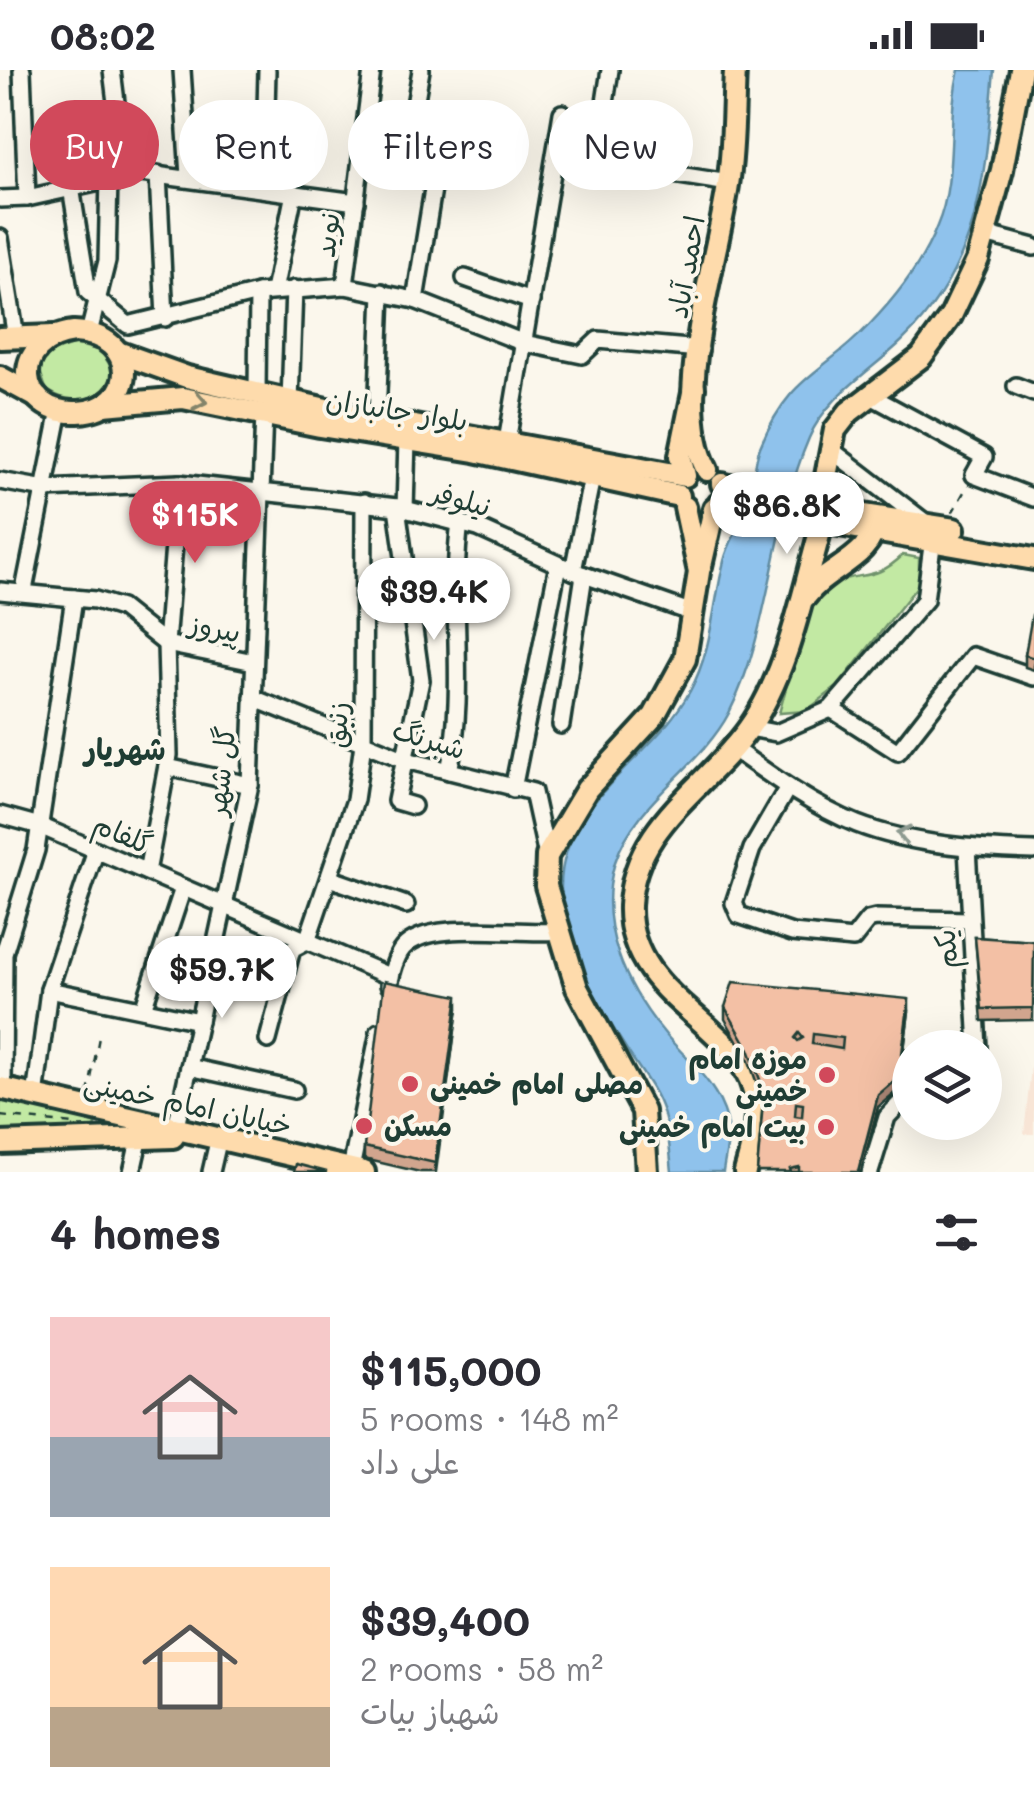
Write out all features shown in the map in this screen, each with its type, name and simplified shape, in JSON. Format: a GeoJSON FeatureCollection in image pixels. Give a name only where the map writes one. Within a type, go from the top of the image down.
{"type":"FeatureCollection","features":[{"type":"Feature","properties":{"kind":"main road","name":"احمد آباد"},"geometry":{"type":"LineString","coordinates":[[715,492],[696,449],[694,388],[729,183],[734,70]]}},
{"type":"Feature","properties":{"kind":"main road"},"geometry":{"type":"LineString","coordinates":[[746,1172],[756,1103],[744,1071],[710,1029],[649,971],[636,950],[630,910],[644,851],[686,792],[749,728],[778,670],[822,514],[836,430],[849,412],[921,357],[951,316],[984,234],[1002,170],[1020,70]]}},
{"type":"Feature","properties":{"kind":"main road"},"geometry":{"type":"LineString","coordinates":[[0,377],[60,410],[78,412],[104,404],[122,386],[125,370],[120,353],[108,341],[89,333],[8,338]]}},
{"type":"Feature","properties":{"kind":"main road"},"geometry":{"type":"LineString","coordinates":[[38,398],[28,383],[28,366],[41,344],[56,336]]}},
{"type":"Feature","properties":{"kind":"main road","name":"بلوار جانبازان"},"geometry":{"type":"LineString","coordinates":[[120,353],[261,403],[407,440],[683,493]]}},
{"type":"Feature","properties":{"kind":"main road"},"geometry":{"type":"LineString","coordinates":[[694,388],[680,456],[683,493],[699,572]]}},
{"type":"Feature","properties":{"kind":"main road","name":"بلوار جانبازان"},"geometry":{"type":"LineString","coordinates":[[104,404],[184,398],[261,403],[290,400],[649,469],[683,493]]}},
{"type":"Feature","properties":{"kind":"main road"},"geometry":{"type":"LineString","coordinates":[[683,493],[702,513],[715,492]]}},
{"type":"Feature","properties":{"kind":"main road"},"geometry":{"type":"LineString","coordinates":[[683,493],[715,492],[791,510],[1034,545]]}},
{"type":"Feature","properties":{"kind":"main road"},"geometry":{"type":"LineString","coordinates":[[647,1172],[643,1112],[578,988],[546,886],[547,856],[587,790],[654,716],[685,659],[715,492]]}},
{"type":"Feature","properties":{"kind":"main road"},"geometry":{"type":"LineString","coordinates":[[798,606],[816,582],[864,551],[877,522]]}},
{"type":"Feature","properties":{"kind":"main road"},"geometry":{"type":"LineString","coordinates":[[934,529],[1034,558]]}},
{"type":"Feature","properties":{"kind":"main road","name":"خیابان امام خمینی"},"geometry":{"type":"LineString","coordinates":[[2,1089],[35,1097],[140,1136],[218,1146],[326,1172]]}},
{"type":"Feature","properties":{"kind":"main road","name":"خیابان امام خمینی"},"geometry":{"type":"LineString","coordinates":[[0,1143],[100,1122],[176,1127],[358,1171]]}},
{"type":"Feature","properties":{"kind":"street"},"geometry":{"type":"LineString","coordinates":[[22,70],[27,198]]}},
{"type":"Feature","properties":{"kind":"street"},"geometry":{"type":"LineString","coordinates":[[112,70],[113,100]]}},
{"type":"Feature","properties":{"kind":"street"},"geometry":{"type":"LineString","coordinates":[[182,70],[184,100]]}},
{"type":"Feature","properties":{"kind":"street"},"geometry":{"type":"LineString","coordinates":[[266,70],[266,100]]}},
{"type":"Feature","properties":{"kind":"street","name":"نوید"},"geometry":{"type":"LineString","coordinates":[[345,286],[372,70]]}},
{"type":"Feature","properties":{"kind":"street"},"geometry":{"type":"LineString","coordinates":[[415,100],[420,70]]}},
{"type":"Feature","properties":{"kind":"street"},"geometry":{"type":"LineString","coordinates":[[605,100],[610,70]]}},
{"type":"Feature","properties":{"kind":"street"},"geometry":{"type":"LineString","coordinates":[[693,177],[729,183]]}},
{"type":"Feature","properties":{"kind":"street"},"geometry":{"type":"LineString","coordinates":[[0,200],[58,190]]}},
{"type":"Feature","properties":{"kind":"street"},"geometry":{"type":"LineString","coordinates":[[71,190],[88,292],[128,325],[266,292],[345,286],[415,300],[524,344],[582,355],[598,340],[700,348]]}},
{"type":"Feature","properties":{"kind":"street"},"geometry":{"type":"LineString","coordinates":[[89,333],[107,261],[115,190]]}},
{"type":"Feature","properties":{"kind":"street"},"geometry":{"type":"LineString","coordinates":[[159,190],[165,318]]}},
{"type":"Feature","properties":{"kind":"street"},"geometry":{"type":"LineString","coordinates":[[277,190],[356,202]]}},
{"type":"Feature","properties":{"kind":"street"},"geometry":{"type":"LineString","coordinates":[[415,300],[433,190]]}},
{"type":"Feature","properties":{"kind":"street"},"geometry":{"type":"LineString","coordinates":[[508,442],[549,190]]}},
{"type":"Feature","properties":{"kind":"street","name":"گل شهر"},"geometry":{"type":"LineString","coordinates":[[176,1127],[250,785],[266,292],[294,193]]}},
{"type":"Feature","properties":{"kind":"street"},"geometry":{"type":"LineString","coordinates":[[984,234],[1034,247]]}},
{"type":"Feature","properties":{"kind":"street"},"geometry":{"type":"LineString","coordinates":[[0,238],[8,338]]}},
{"type":"Feature","properties":{"kind":"street"},"geometry":{"type":"LineString","coordinates":[[464,278],[531,301]]}},
{"type":"Feature","properties":{"kind":"street"},"geometry":{"type":"LineString","coordinates":[[290,400],[294,289]]}},
{"type":"Feature","properties":{"kind":"street"},"geometry":{"type":"LineString","coordinates":[[377,418],[382,292]]}},
{"type":"Feature","properties":{"kind":"street"},"geometry":{"type":"LineString","coordinates":[[1016,386],[1034,393]]}},
{"type":"Feature","properties":{"kind":"street"},"geometry":{"type":"LineString","coordinates":[[872,396],[984,457],[974,475],[1034,498]]}},
{"type":"Feature","properties":{"kind":"street"},"geometry":{"type":"LineString","coordinates":[[24,590],[60,410]]}},
{"type":"Feature","properties":{"kind":"street"},"geometry":{"type":"LineString","coordinates":[[407,440],[401,508],[421,680],[396,801],[414,806]]}},
{"type":"Feature","properties":{"kind":"street"},"geometry":{"type":"LineString","coordinates":[[749,728],[776,733],[831,709],[925,600],[934,529],[830,449]]}},
{"type":"Feature","properties":{"kind":"street"},"geometry":{"type":"LineString","coordinates":[[547,856],[533,792],[514,789],[572,570],[592,477]]}},
{"type":"Feature","properties":{"kind":"street","name":"نیلوفر"},"geometry":{"type":"LineString","coordinates":[[0,482],[45,489],[179,483],[262,489],[401,508],[460,522],[572,570],[693,613]]}},
{"type":"Feature","properties":{"kind":"street"},"geometry":{"type":"LineString","coordinates":[[147,872],[167,767],[166,644],[179,483]]}},
{"type":"Feature","properties":{"kind":"street","name":"زنبق"},"geometry":{"type":"LineString","coordinates":[[307,942],[355,800],[362,744],[364,502]]}},
{"type":"Feature","properties":{"kind":"street"},"geometry":{"type":"LineString","coordinates":[[449,771],[459,725],[453,579],[460,522]]}},
{"type":"Feature","properties":{"kind":"street"},"geometry":{"type":"LineString","coordinates":[[561,725],[572,570]]}},
{"type":"Feature","properties":{"kind":"street","name":"پیروز"},"geometry":{"type":"LineString","coordinates":[[0,591],[24,590],[121,608],[166,644],[254,662]]}},
{"type":"Feature","properties":{"kind":"street"},"geometry":{"type":"LineString","coordinates":[[2,1089],[4,954],[40,826],[74,598]]}},
{"type":"Feature","properties":{"kind":"street"},"geometry":{"type":"LineString","coordinates":[[831,709],[898,752],[973,656],[1034,677]]}},
{"type":"Feature","properties":{"kind":"street","name":"شبرنگ"},"geometry":{"type":"LineString","coordinates":[[253,698],[406,760],[514,789]]}},
{"type":"Feature","properties":{"kind":"street"},"geometry":{"type":"LineString","coordinates":[[731,747],[788,787],[858,824],[967,848],[1034,851]]}},
{"type":"Feature","properties":{"kind":"street"},"geometry":{"type":"LineString","coordinates":[[167,767],[250,785]]}},
{"type":"Feature","properties":{"kind":"street"},"geometry":{"type":"LineString","coordinates":[[788,787],[752,849],[734,902],[734,911],[739,916],[792,933],[853,939],[868,920],[876,918],[969,920]]}},
{"type":"Feature","properties":{"kind":"street","name":"گلفام"},"geometry":{"type":"LineString","coordinates":[[0,815],[40,826],[390,978]]}},
{"type":"Feature","properties":{"kind":"street","name":"یکم"},"geometry":{"type":"LineString","coordinates":[[967,848],[977,1030]]}},
{"type":"Feature","properties":{"kind":"street"},"geometry":{"type":"LineString","coordinates":[[35,1097],[50,990],[96,850]]}},
{"type":"Feature","properties":{"kind":"street"},"geometry":{"type":"LineString","coordinates":[[329,878],[406,905]]}},
{"type":"Feature","properties":{"kind":"street"},"geometry":{"type":"LineString","coordinates":[[143,1009],[183,888]]}},
{"type":"Feature","properties":{"kind":"street"},"geometry":{"type":"LineString","coordinates":[[406,998],[387,996],[390,978],[402,948],[418,937],[447,932],[560,930]]}},
{"type":"Feature","properties":{"kind":"street"},"geometry":{"type":"LineString","coordinates":[[268,1040],[292,949],[307,942]]}},
{"type":"Feature","properties":{"kind":"street"},"geometry":{"type":"LineString","coordinates":[[50,990],[199,1021]]}},
{"type":"Feature","properties":{"kind":"street"},"geometry":{"type":"LineString","coordinates":[[358,1171],[383,1016]]}},
{"type":"Feature","properties":{"kind":"street"},"geometry":{"type":"LineString","coordinates":[[189,1067],[294,1090]]}},
{"type":"Feature","properties":{"kind":"street"},"geometry":{"type":"LineString","coordinates":[[870,1172],[892,1112]]}},
{"type":"Feature","properties":{"kind":"street"},"geometry":{"type":"LineString","coordinates":[[132,1172],[140,1136]]}},
{"type":"Feature","properties":{"kind":"street"},"geometry":{"type":"LineString","coordinates":[[211,1172],[218,1146]]}},
{"type":"Feature","properties":{"kind":"path"},"geometry":{"type":"LineString","coordinates":[[934,529],[974,475]]}},
{"type":"Feature","properties":{"kind":"path"},"geometry":{"type":"LineString","coordinates":[[0,1116],[100,1122],[100,1032]]}},
{"type":"Feature","properties":{"kind":"shaded area"},"geometry":{"type":"Polygon","coordinates":[[[1034,1038],[1034,1134],[1024,1134],[1034,1038]]]}},
{"type":"Feature","properties":{"kind":"green space"},"geometry":{"type":"Polygon","coordinates":[[[75,344],[101,351],[113,370],[104,389],[86,399],[55,395],[46,389],[39,368],[49,353],[75,344]]]}},
{"type":"Feature","properties":{"kind":"green space"},"geometry":{"type":"Polygon","coordinates":[[[903,555],[919,558],[919,584],[837,687],[806,711],[779,713],[806,622],[823,591],[843,579],[876,573],[903,555]]]}},
{"type":"Feature","properties":{"kind":"green space"},"geometry":{"type":"Polygon","coordinates":[[[0,1098],[96,1123],[95,1130],[0,1136],[0,1098]]]}},
{"type":"Feature","properties":{"kind":"water"},"geometry":{"type":"Polygon","coordinates":[[[959,70],[994,70],[982,181],[964,249],[929,311],[902,341],[838,397],[817,423],[797,471],[754,648],[729,713],[702,751],[637,821],[615,862],[609,909],[612,932],[627,976],[652,1017],[709,1084],[727,1120],[723,1172],[672,1172],[660,1103],[603,1011],[574,950],[563,909],[565,857],[592,806],[674,716],[690,691],[708,644],[726,553],[748,506],[758,453],[783,404],[879,314],[924,253],[947,188],[959,70]]]}},
{"type":"Feature","properties":{"kind":"building"},"geometry":{"type":"Polygon","coordinates":[[[1034,616],[1034,658],[1025,655],[1034,616]]]}},
{"type":"Feature","properties":{"kind":"building"},"geometry":{"type":"Polygon","coordinates":[[[975,937],[1034,941],[1033,1008],[982,1009],[975,937]]]}},
{"type":"Feature","properties":{"kind":"building","name":"مصلی امام خمینی"},"geometry":{"type":"Polygon","coordinates":[[[384,981],[458,996],[435,1163],[364,1147],[384,981]]]}},
{"type":"Feature","properties":{"kind":"building","name":"موزه امام خمینی"},"geometry":{"type":"Polygon","coordinates":[[[733,982],[909,999],[905,1030],[892,1030],[892,1083],[878,1095],[858,1172],[799,1172],[799,1167],[790,1169],[791,1172],[757,1172],[764,1091],[749,1049],[725,1007],[733,982]],[[813,1034],[812,1044],[842,1049],[843,1038],[813,1034]],[[796,1103],[795,1116],[802,1117],[803,1104],[796,1103]]]}},
{"type":"Feature","properties":{"kind":"building"},"geometry":{"type":"Polygon","coordinates":[[[296,1164],[327,1172],[294,1172],[296,1164]]]}},
{"type":"Feature","properties":{"kind":"place","name":"موزه امام خمینی"},"geometry":{"type":"Point","coordinates":[827,1075]}},
{"type":"Feature","properties":{"kind":"place","name":"مصلی امام خمینی"},"geometry":{"type":"Point","coordinates":[410,1084]}},
{"type":"Feature","properties":{"kind":"place","name":"مسکن"},"geometry":{"type":"Point","coordinates":[364,1126]}},
{"type":"Feature","properties":{"kind":"place","name":"بیت امام خمینی"},"geometry":{"type":"Point","coordinates":[826,1127]}},
{"type":"Feature","properties":{"kind":"district","name":"شهریار"},"geometry":{"type":"Point","coordinates":[125,750]}}]}
